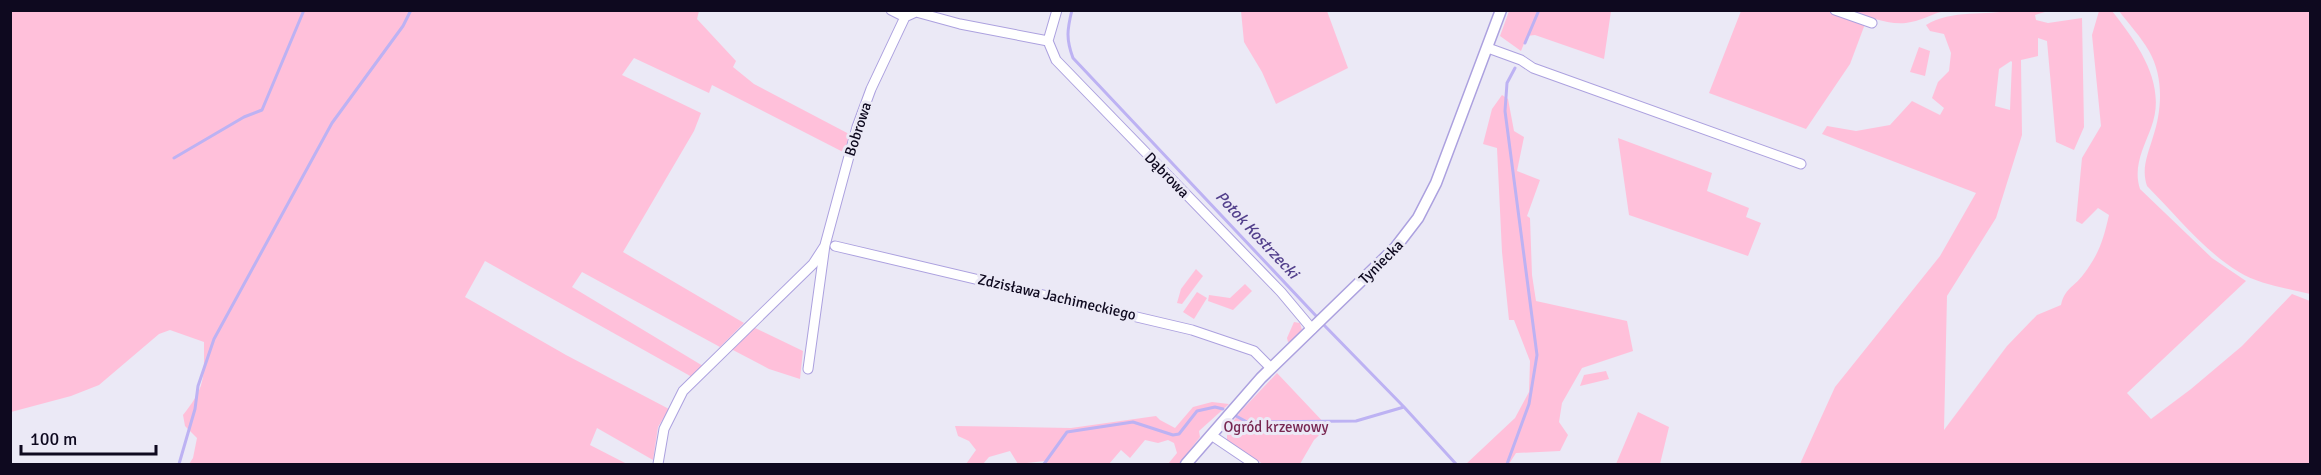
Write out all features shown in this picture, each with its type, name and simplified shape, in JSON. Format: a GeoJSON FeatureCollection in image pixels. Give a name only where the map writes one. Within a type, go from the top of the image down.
{"type":"FeatureCollection","features":[{"type":"Feature","properties":{"kind":"street"},"geometry":{"type":"LineString","coordinates":[[891,10],[905,17],[916,12],[960,24],[1048,41],[1057,10]]}},
{"type":"Feature","properties":{"kind":"street","name":"Tyniecka"},"geometry":{"type":"LineString","coordinates":[[1186,465],[1271,368],[1395,248],[1418,218],[1443,166],[1501,10]]}},
{"type":"Feature","properties":{"kind":"street"},"geometry":{"type":"LineString","coordinates":[[1835,10],[1872,22]]}},
{"type":"Feature","properties":{"kind":"street","name":"Bobrowa"},"geometry":{"type":"LineString","coordinates":[[808,369],[830,246],[857,127],[871,89],[905,17]]}},
{"type":"Feature","properties":{"kind":"street","name":"Dąbrowa"},"geometry":{"type":"LineString","coordinates":[[1048,41],[1056,60],[1281,292],[1319,322]]}},
{"type":"Feature","properties":{"kind":"street"},"geometry":{"type":"LineString","coordinates":[[1488,48],[1521,60],[1533,68],[1801,164]]}},
{"type":"Feature","properties":{"kind":"street","name":"Bobrowa"},"geometry":{"type":"LineString","coordinates":[[658,465],[662,435],[673,407],[683,391],[830,246]]}},
{"type":"Feature","properties":{"kind":"street","name":"Zdzisława Jachimeckiego"},"geometry":{"type":"LineString","coordinates":[[830,246],[1192,330],[1254,351],[1271,368]]}},
{"type":"Feature","properties":{"kind":"street"},"geometry":{"type":"LineString","coordinates":[[1210,435],[1254,465]]}},
{"type":"Feature","properties":{"kind":"green space"},"geometry":{"type":"Polygon","coordinates":[[[11,11],[699,11],[697,19],[736,61],[733,67],[754,84],[851,135],[845,153],[712,85],[709,93],[634,58],[622,75],[701,113],[694,131],[623,252],[744,323],[720,347],[582,272],[572,287],[703,366],[692,377],[485,261],[465,297],[566,355],[669,409],[658,427],[653,460],[597,428],[590,445],[627,464],[189,464],[193,458],[197,438],[185,426],[183,415],[200,389],[204,364],[204,342],[170,330],[159,334],[99,385],[71,396],[11,412],[11,11]]]}},
{"type":"Feature","properties":{"kind":"green space"},"geometry":{"type":"Polygon","coordinates":[[[1241,11],[1327,11],[1348,68],[1276,104],[1262,72],[1244,42],[1241,11]]]}},
{"type":"Feature","properties":{"kind":"green space"},"geometry":{"type":"Polygon","coordinates":[[[1509,11],[1611,11],[1604,59],[1535,35],[1527,36],[1521,51],[1500,36],[1509,11]]]}},
{"type":"Feature","properties":{"kind":"green space"},"geometry":{"type":"Polygon","coordinates":[[[1741,11],[1827,11],[1865,24],[1850,64],[1806,129],[1709,93],[1741,11]]]}},
{"type":"Feature","properties":{"kind":"green space"},"geometry":{"type":"Polygon","coordinates":[[[1850,11],[1947,11],[1916,21],[1896,23],[1850,11]]]}},
{"type":"Feature","properties":{"kind":"green space"},"geometry":{"type":"Polygon","coordinates":[[[2048,11],[2035,15],[2036,20],[2048,23],[2082,18],[2084,127],[2074,150],[2056,142],[2047,41],[2038,38],[2038,56],[2021,60],[2022,135],[1996,218],[1947,296],[1944,430],[2007,346],[2037,315],[2061,305],[2065,295],[2083,275],[2100,247],[2109,215],[2098,208],[2082,224],[2076,221],[2082,158],[2101,126],[2092,35],[2099,11],[2112,11],[2140,50],[2153,80],[2156,96],[2151,128],[2138,166],[2140,189],[2212,258],[2246,281],[2127,393],[2151,419],[2242,346],[2292,294],[2310,301],[2310,464],[1800,464],[1835,387],[1940,256],[1976,193],[1822,134],[1827,126],[1856,131],[1890,125],[1912,101],[1940,115],[1944,108],[1932,98],[1938,82],[1949,71],[1951,53],[1944,34],[1930,31],[1926,25],[1958,15],[2048,11]],[[2012,62],[1999,69],[1995,106],[2010,110],[2012,62]]]}},
{"type":"Feature","properties":{"kind":"green space"},"geometry":{"type":"Polygon","coordinates":[[[2119,11],[2310,11],[2310,294],[2265,283],[2239,272],[2202,243],[2147,186],[2145,167],[2160,105],[2159,83],[2149,51],[2119,11]]]}},
{"type":"Feature","properties":{"kind":"green space"},"geometry":{"type":"Polygon","coordinates":[[[1919,47],[1930,51],[1925,76],[1910,72],[1919,47]]]}},
{"type":"Feature","properties":{"kind":"green space"},"geometry":{"type":"Polygon","coordinates":[[[1502,95],[1508,99],[1514,131],[1524,137],[1517,171],[1540,180],[1527,216],[1530,218],[1532,275],[1536,301],[1627,321],[1633,351],[1582,368],[1562,403],[1559,422],[1568,435],[1560,451],[1516,453],[1509,464],[1466,464],[1515,418],[1529,392],[1530,361],[1514,320],[1509,320],[1502,252],[1497,148],[1483,144],[1492,109],[1502,95]]]}},
{"type":"Feature","properties":{"kind":"green space"},"geometry":{"type":"Polygon","coordinates":[[[1618,138],[1712,173],[1707,191],[1749,208],[1746,217],[1761,223],[1748,256],[1629,215],[1618,138]]]}},
{"type":"Feature","properties":{"kind":"green space"},"geometry":{"type":"Polygon","coordinates":[[[1196,269],[1203,276],[1182,304],[1177,303],[1181,289],[1196,269]]]}},
{"type":"Feature","properties":{"kind":"green space"},"geometry":{"type":"Polygon","coordinates":[[[1245,284],[1252,291],[1233,310],[1208,301],[1209,295],[1230,298],[1245,284]]]}},
{"type":"Feature","properties":{"kind":"green space"},"geometry":{"type":"Polygon","coordinates":[[[1197,292],[1207,298],[1194,319],[1183,312],[1197,292]]]}},
{"type":"Feature","properties":{"kind":"green space"},"geometry":{"type":"Polygon","coordinates":[[[1294,322],[1300,323],[1302,330],[1292,341],[1288,342],[1287,338],[1294,322]]]}},
{"type":"Feature","properties":{"kind":"green space"},"geometry":{"type":"Polygon","coordinates":[[[753,327],[803,351],[800,379],[769,369],[731,349],[753,327]]]}},
{"type":"Feature","properties":{"kind":"green space"},"geometry":{"type":"Polygon","coordinates":[[[1606,371],[1609,379],[1580,386],[1584,375],[1606,371]]]}},
{"type":"Feature","properties":{"kind":"green space","name":"Ogród krzewowy"},"geometry":{"type":"Polygon","coordinates":[[[1277,373],[1328,427],[1314,440],[1300,464],[1263,464],[1227,441],[1227,430],[1240,412],[1277,373]]]}},
{"type":"Feature","properties":{"kind":"green space"},"geometry":{"type":"Polygon","coordinates":[[[1212,402],[1229,404],[1199,431],[1200,437],[1179,464],[1168,464],[1177,453],[1174,443],[1168,440],[1158,443],[1145,440],[1130,458],[1121,450],[1109,464],[1043,464],[1045,461],[1018,464],[1010,451],[989,457],[983,464],[966,464],[976,450],[969,441],[958,436],[955,426],[1071,428],[1156,416],[1175,428],[1193,407],[1212,402]]]}},
{"type":"Feature","properties":{"kind":"green space"},"geometry":{"type":"Polygon","coordinates":[[[1638,412],[1669,427],[1660,464],[1616,464],[1638,412]]]}},
{"type":"Feature","properties":{"kind":"waterway"},"geometry":{"type":"LineString","coordinates":[[174,158],[244,117],[262,110],[304,10]]}},
{"type":"Feature","properties":{"kind":"waterway"},"geometry":{"type":"LineString","coordinates":[[179,464],[195,409],[198,386],[214,339],[332,123],[403,26],[411,10]]}},
{"type":"Feature","properties":{"kind":"waterway","name":"Potok Kostrzecki"},"geometry":{"type":"LineString","coordinates":[[1072,10],[1068,34],[1073,58],[1318,318]]}},
{"type":"Feature","properties":{"kind":"waterway"},"geometry":{"type":"LineString","coordinates":[[1525,43],[1539,10]]}},
{"type":"Feature","properties":{"kind":"waterway"},"geometry":{"type":"LineString","coordinates":[[1507,464],[1529,404],[1537,355],[1505,111],[1507,83],[1515,68]]}},
{"type":"Feature","properties":{"kind":"waterway","name":"Potok Kostrzecki"},"geometry":{"type":"LineString","coordinates":[[1322,323],[1456,464]]}},
{"type":"Feature","properties":{"kind":"waterway"},"geometry":{"type":"LineString","coordinates":[[1044,464],[1067,432],[1133,422],[1173,435],[1179,434],[1197,411],[1215,407],[1223,409]]}},
{"type":"Feature","properties":{"kind":"waterway"},"geometry":{"type":"LineString","coordinates":[[1236,416],[1247,422],[1356,421],[1404,407]]}}]}
